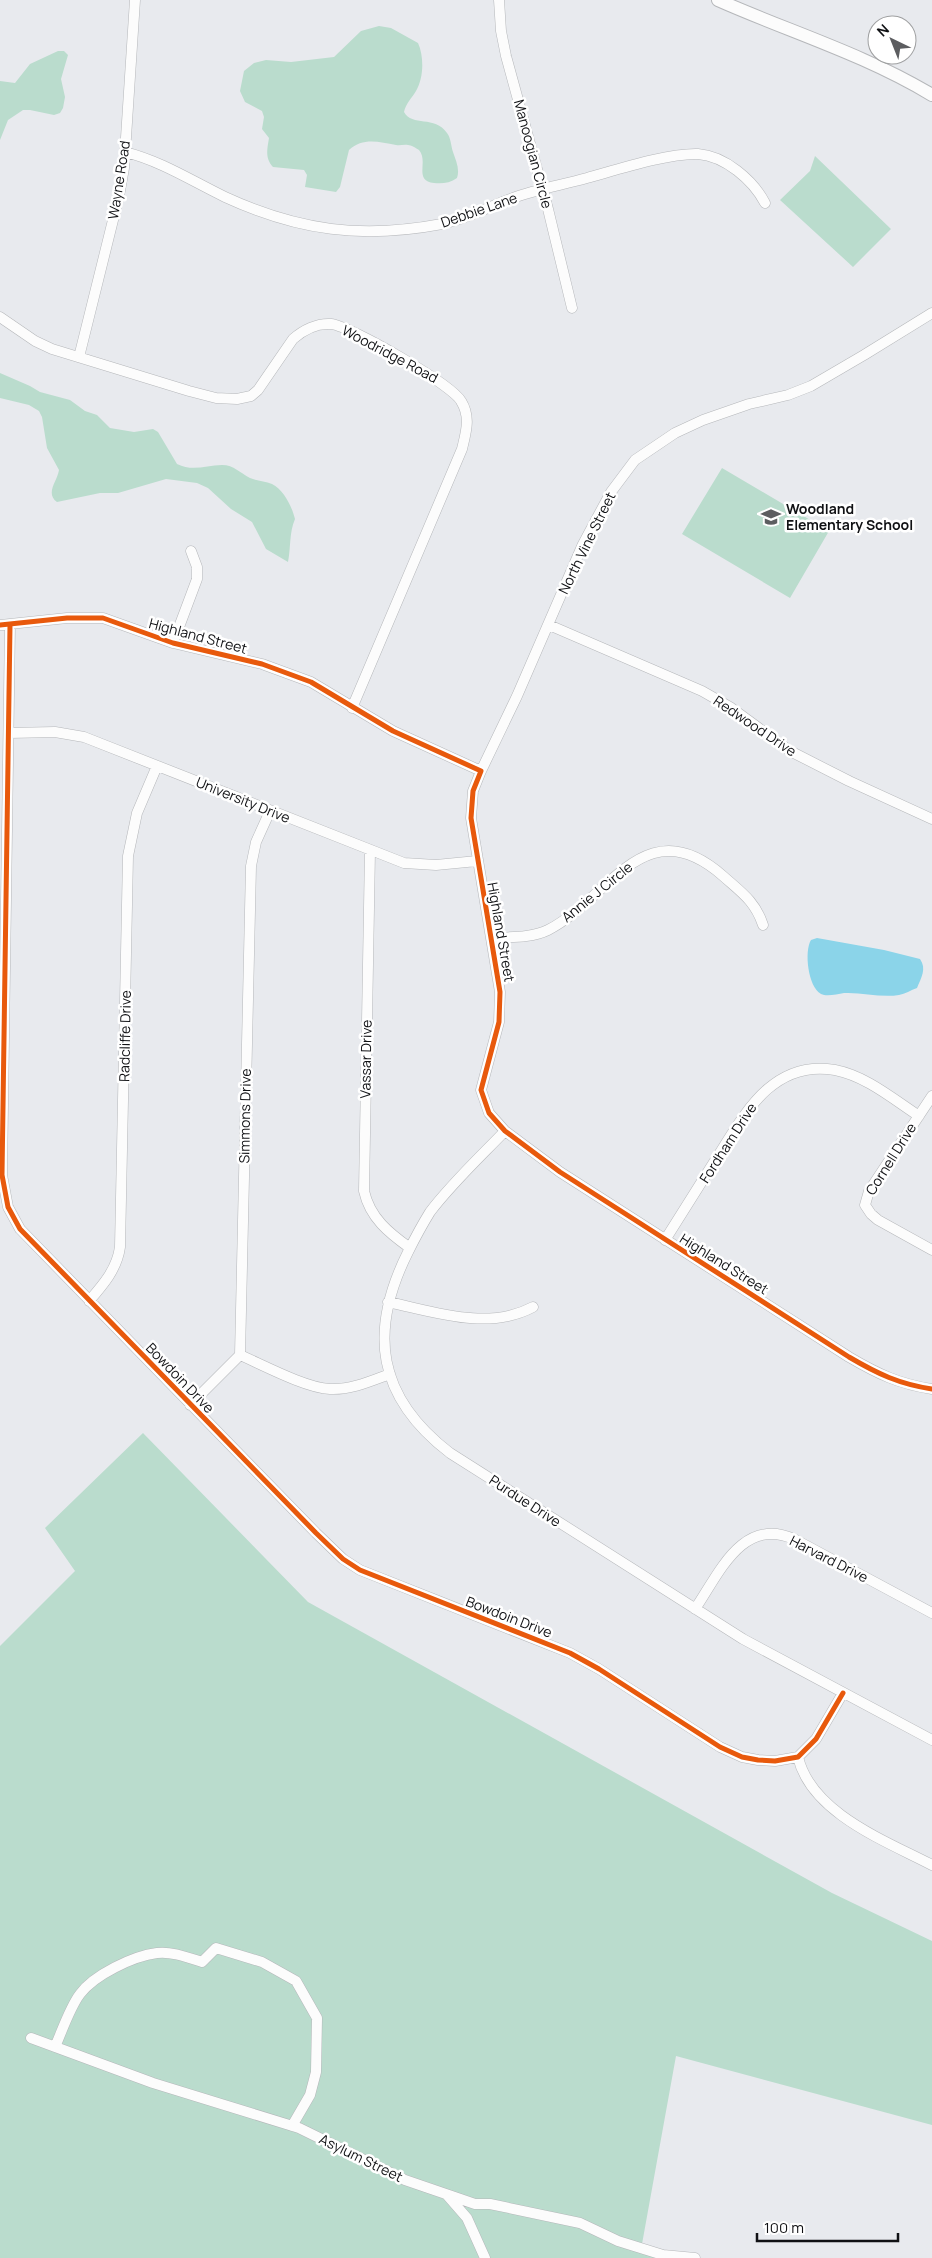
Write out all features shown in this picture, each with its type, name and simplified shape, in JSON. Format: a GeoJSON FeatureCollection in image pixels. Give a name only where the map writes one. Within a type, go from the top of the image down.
{"type":"FeatureCollection","features":[{"type":"Feature","properties":{"kind":"main road"},"geometry":{"type":"LineString","coordinates":[[718,0],[856,55],[892,72],[932,95]]}},
{"type":"Feature","properties":{"kind":"street","name":"Wayne Road"},"geometry":{"type":"LineString","coordinates":[[79,357],[119,196],[125,152],[135,0]]}},
{"type":"Feature","properties":{"kind":"street","name":"Manoogian Circle"},"geometry":{"type":"LineString","coordinates":[[499,0],[500,31],[572,308]]}},
{"type":"Feature","properties":{"kind":"street","name":"Debbie Lane"},"geometry":{"type":"LineString","coordinates":[[125,152],[140,156],[247,207],[310,226],[368,233],[447,222],[542,189],[632,166],[698,154],[718,160],[734,168],[760,192],[766,203]]}},
{"type":"Feature","properties":{"kind":"street","name":"North Vine Street"},"geometry":{"type":"LineString","coordinates":[[481,771],[549,625],[583,544],[611,492],[635,460],[674,433],[703,420],[749,404],[788,395],[811,386],[932,312]]}},
{"type":"Feature","properties":{"kind":"street","name":"Woodridge Road"},"geometry":{"type":"LineString","coordinates":[[0,317],[35,341],[52,349],[188,391],[216,398],[237,399],[251,396],[258,390],[293,339],[300,333],[317,326],[332,324],[364,338],[425,371],[455,393],[465,408],[468,421],[462,449],[352,708]]}},
{"type":"Feature","properties":{"kind":"street"},"geometry":{"type":"LineString","coordinates":[[173,643],[197,579],[192,551]]}},
{"type":"Feature","properties":{"kind":"street","name":"Highland Street"},"geometry":{"type":"LineString","coordinates":[[5,625],[67,618],[103,618],[173,643],[262,664],[304,679],[393,731],[481,771],[473,791],[471,808],[477,861],[500,992],[499,1017],[494,1044],[482,1081],[481,1093],[487,1110],[505,1131],[566,1176],[877,1374],[900,1383],[932,1389]]}},
{"type":"Feature","properties":{"kind":"street","name":"Bowdoin Drive"},"geometry":{"type":"LineString","coordinates":[[5,625],[9,733],[1,1174],[7,1202],[16,1224],[28,1240],[319,1536],[353,1566],[379,1579],[570,1652],[712,1742],[738,1755],[763,1761],[798,1757]]}},
{"type":"Feature","properties":{"kind":"street","name":"Redwood Drive"},"geometry":{"type":"LineString","coordinates":[[549,625],[702,691],[730,707],[790,752],[932,819]]}},
{"type":"Feature","properties":{"kind":"street","name":"University Drive"},"geometry":{"type":"LineString","coordinates":[[9,733],[55,732],[76,735],[404,863],[420,865],[477,861]]}},
{"type":"Feature","properties":{"kind":"street","name":"Radcliffe Drive"},"geometry":{"type":"LineString","coordinates":[[88,1301],[108,1279],[120,1250],[128,856],[137,814],[157,766]]}},
{"type":"Feature","properties":{"kind":"street","name":"Simmons Drive"},"geometry":{"type":"LineString","coordinates":[[240,1355],[251,866],[256,842],[270,811]]}},
{"type":"Feature","properties":{"kind":"street","name":"Vassar Drive"},"geometry":{"type":"LineString","coordinates":[[370,851],[364,1191],[375,1218],[389,1232],[410,1248]]}},
{"type":"Feature","properties":{"kind":"street","name":"Annie J Circle"},"geometry":{"type":"LineString","coordinates":[[492,938],[533,935],[546,931],[563,921],[632,863],[643,856],[666,851],[690,856],[719,872],[758,909],[763,925]]}},
{"type":"Feature","properties":{"kind":"street","name":"Fordham Drive"},"geometry":{"type":"LineString","coordinates":[[665,1240],[748,1109],[771,1086],[785,1077],[811,1069],[843,1072],[859,1078],[919,1116]]}},
{"type":"Feature","properties":{"kind":"street","name":"Cornell Drive"},"geometry":{"type":"LineString","coordinates":[[932,1096],[869,1191],[865,1205],[878,1220],[932,1250]]}},
{"type":"Feature","properties":{"kind":"street","name":"Purdue Drive"},"geometry":{"type":"LineString","coordinates":[[505,1131],[441,1198],[422,1225],[397,1276],[388,1302],[384,1336],[390,1374],[396,1391],[413,1418],[428,1436],[450,1453],[743,1639],[932,1740]]}},
{"type":"Feature","properties":{"kind":"street"},"geometry":{"type":"LineString","coordinates":[[388,1302],[451,1316],[473,1318],[513,1315],[534,1306]]}},
{"type":"Feature","properties":{"kind":"street"},"geometry":{"type":"LineString","coordinates":[[190,1405],[240,1355],[312,1386],[327,1389],[352,1387],[390,1374]]}},
{"type":"Feature","properties":{"kind":"street","name":"Harvard Drive"},"geometry":{"type":"LineString","coordinates":[[695,1609],[739,1546],[759,1535],[772,1533],[794,1539],[932,1613]]}},
{"type":"Feature","properties":{"kind":"street"},"geometry":{"type":"LineString","coordinates":[[843,1693],[816,1739],[798,1757],[801,1769],[811,1785],[835,1810],[860,1827],[932,1865]]}},
{"type":"Feature","properties":{"kind":"street"},"geometry":{"type":"LineString","coordinates":[[55,2047],[79,1995],[96,1978],[127,1963],[158,1953],[183,1956],[202,1962],[216,1948],[262,1962],[296,1981],[317,2018],[316,2072],[310,2095],[292,2126]]}},
{"type":"Feature","properties":{"kind":"street","name":"Asylum Street"},"geometry":{"type":"LineString","coordinates":[[31,2038],[153,2083],[292,2126],[405,2180],[475,2204],[509,2208],[580,2223],[618,2241],[662,2255],[695,2258]]}},
{"type":"Feature","properties":{"kind":"street"},"geometry":{"type":"LineString","coordinates":[[446,2194],[467,2218],[485,2258]]}},
{"type":"Feature","properties":{"kind":"street"},"geometry":{"type":"LineString","coordinates":[[467,2218],[468,2212],[475,2204]]}},
{"type":"Feature","properties":{"kind":"green space"},"geometry":{"type":"Polygon","coordinates":[[[379,26],[391,28],[418,43],[422,60],[421,80],[404,112],[412,119],[436,124],[447,133],[457,165],[457,178],[443,183],[428,181],[424,178],[423,160],[419,150],[409,145],[366,142],[360,143],[349,150],[340,187],[336,192],[305,187],[307,175],[304,170],[273,167],[270,164],[267,154],[269,138],[262,129],[264,117],[262,111],[245,102],[240,91],[244,71],[254,63],[266,60],[291,62],[334,57],[361,31],[379,26]]]}},
{"type":"Feature","properties":{"kind":"green space"},"geometry":{"type":"Polygon","coordinates":[[[58,51],[64,51],[68,55],[61,79],[65,97],[60,113],[54,115],[23,110],[8,120],[0,140],[0,81],[15,83],[30,64],[58,51]]]}},
{"type":"Feature","properties":{"kind":"green space"},"geometry":{"type":"Polygon","coordinates":[[[815,156],[891,229],[853,267],[780,200],[810,171],[815,156]]]}},
{"type":"Feature","properties":{"kind":"green space"},"geometry":{"type":"Polygon","coordinates":[[[0,373],[40,392],[70,400],[85,411],[97,415],[110,428],[134,432],[153,429],[158,432],[177,464],[189,468],[226,465],[250,478],[272,484],[287,499],[295,519],[288,562],[266,549],[252,522],[231,509],[208,488],[197,483],[166,479],[118,493],[100,493],[57,502],[52,495],[52,491],[59,470],[47,448],[42,417],[39,411],[29,405],[0,398],[0,373]]]}},
{"type":"Feature","properties":{"kind":"green space"},"geometry":{"type":"Polygon","coordinates":[[[722,468],[829,531],[790,598],[682,534],[722,468]]]}},
{"type":"Feature","properties":{"kind":"green space"},"geometry":{"type":"Polygon","coordinates":[[[143,1433],[308,1602],[832,1893],[932,1941],[932,2125],[676,2056],[642,2244],[693,2258],[0,2258],[0,1646],[75,1571],[45,1528],[143,1433]]]}},
{"type":"Feature","properties":{"kind":"water"},"geometry":{"type":"Polygon","coordinates":[[[817,938],[884,950],[920,959],[923,966],[922,977],[917,988],[892,996],[851,993],[823,995],[817,990],[810,977],[808,960],[811,940],[817,938]]]}},
{"type":"Feature","properties":{"kind":"cycle path"},"geometry":{"type":"LineString","coordinates":[[0,625],[67,618],[103,618],[173,643],[262,664],[311,682],[393,731],[481,771],[473,791],[471,818],[500,992],[499,1022],[481,1090],[489,1113],[505,1131],[560,1172],[849,1357],[889,1378],[932,1389]]}},
{"type":"Feature","properties":{"kind":"cycle path"},"geometry":{"type":"LineString","coordinates":[[10,625],[2,1175],[8,1207],[20,1229],[316,1533],[343,1559],[360,1570],[570,1653],[599,1669],[720,1747],[742,1757],[775,1761],[798,1757],[816,1739],[843,1693]]}},
{"type":"Feature","properties":{"kind":"place","name":"Woodland Elementary School"},"geometry":{"type":"Point","coordinates":[771,517]}}]}
